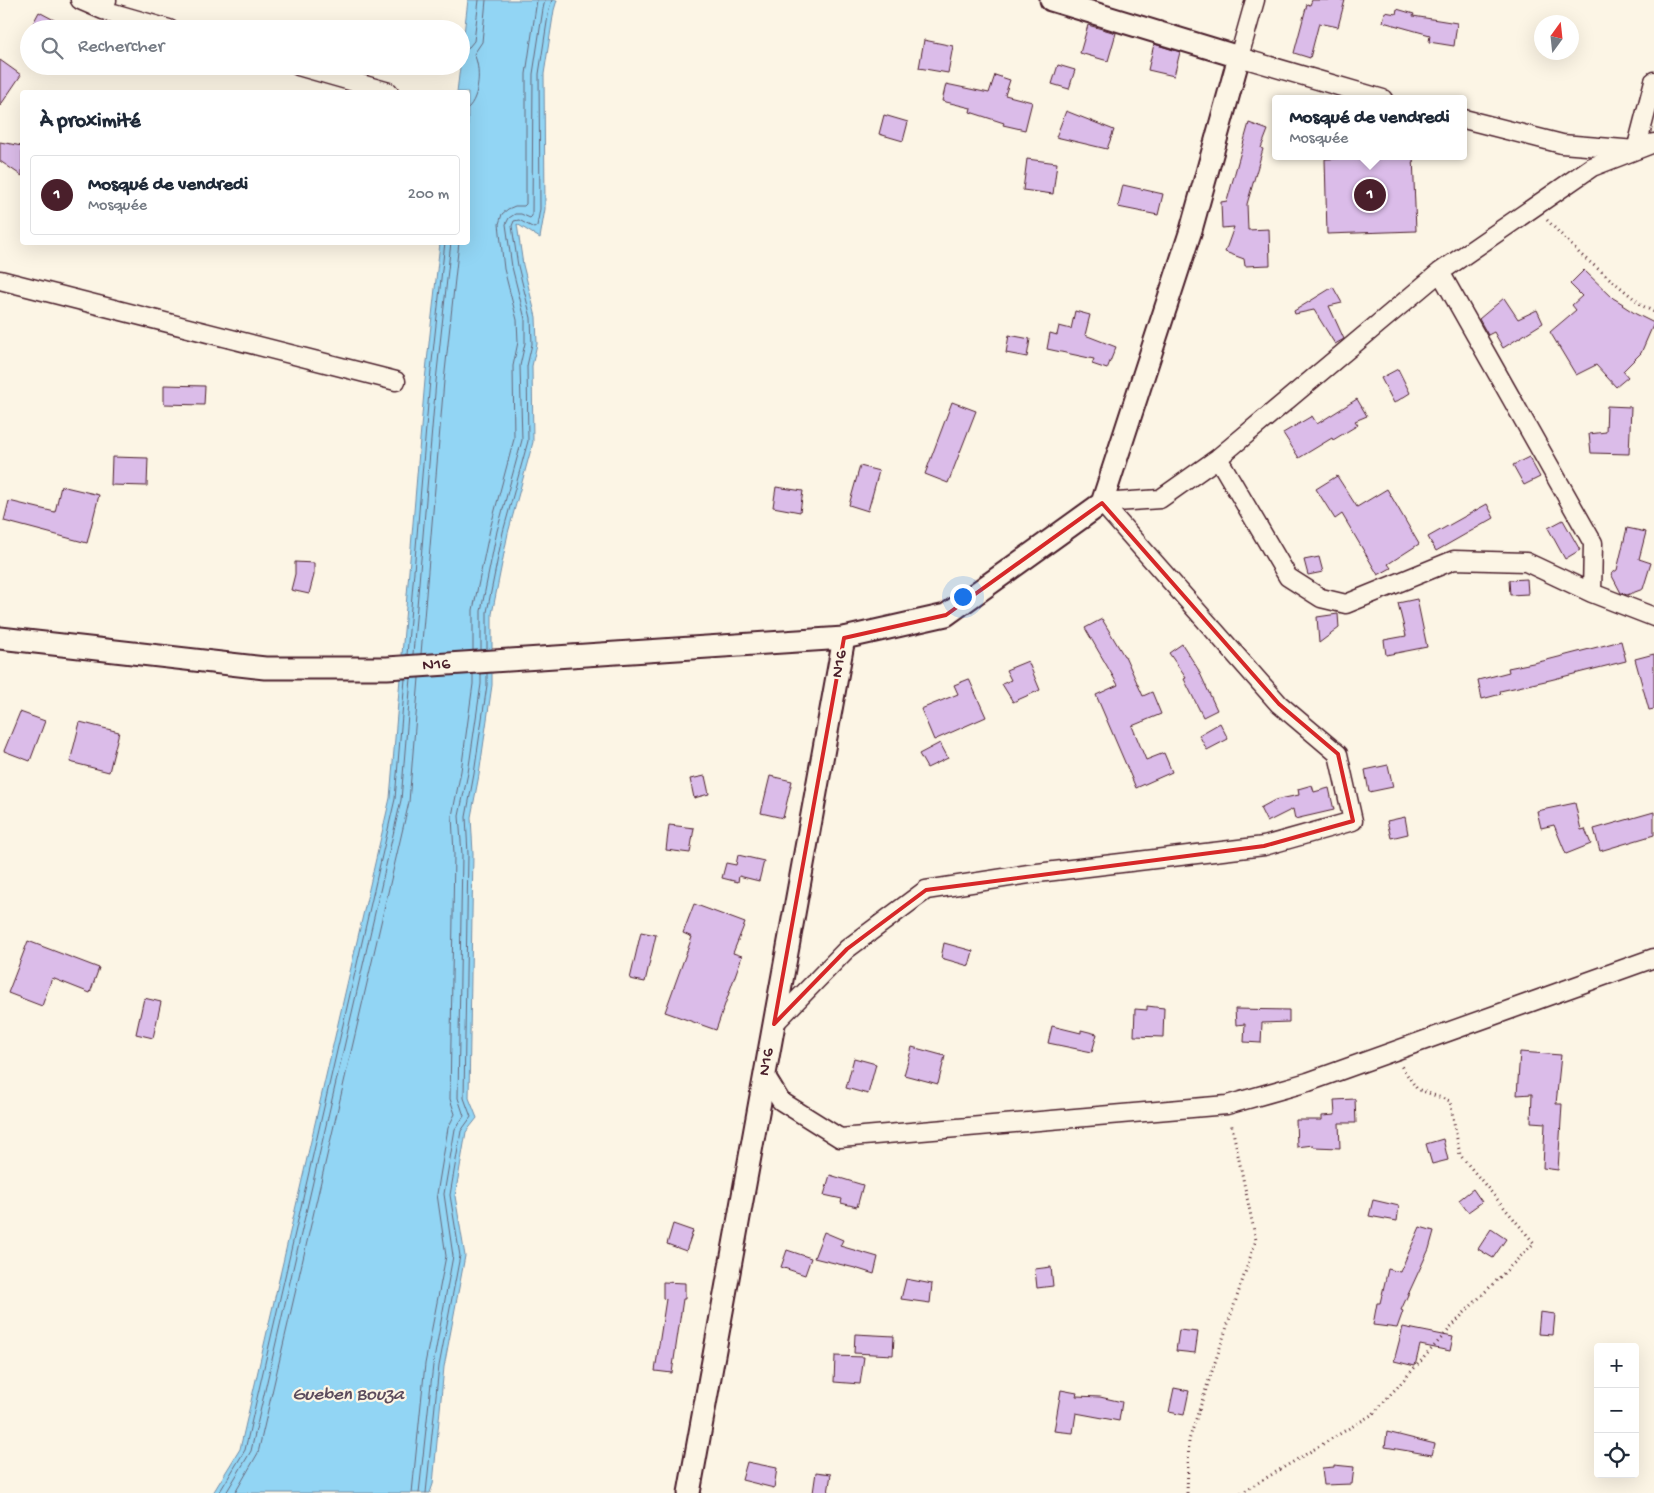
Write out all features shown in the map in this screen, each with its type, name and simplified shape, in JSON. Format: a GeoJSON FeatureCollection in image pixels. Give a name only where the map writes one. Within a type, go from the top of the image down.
{"type":"FeatureCollection","features":[{"type":"Feature","properties":{"kind":"street"},"geometry":{"type":"LineString","coordinates":[[80,0],[105,5],[145,20]]}},
{"type":"Feature","properties":{"kind":"street"},"geometry":{"type":"LineString","coordinates":[[1051,0],[1369,95]]}},
{"type":"Feature","properties":{"kind":"street"},"geometry":{"type":"LineString","coordinates":[[1102,503],[1192,230],[1255,0]]}},
{"type":"Feature","properties":{"kind":"street"},"geometry":{"type":"LineString","coordinates":[[330,75],[382,90]]}},
{"type":"Feature","properties":{"kind":"street"},"geometry":{"type":"LineString","coordinates":[[1636,150],[1654,81]]}},
{"type":"Feature","properties":{"kind":"street"},"geometry":{"type":"LineString","coordinates":[[1467,120],[1562,144],[1636,150]]}},
{"type":"Feature","properties":{"kind":"street"},"geometry":{"type":"LineString","coordinates":[[844,638],[946,615],[1102,503],[1160,499],[1218,458],[1440,272],[1592,167],[1654,143]]}},
{"type":"Feature","properties":{"kind":"street"},"geometry":{"type":"LineString","coordinates":[[1440,272],[1593,543],[1592,593]]}},
{"type":"Feature","properties":{"kind":"street"},"geometry":{"type":"LineString","coordinates":[[0,280],[396,381]]}},
{"type":"Feature","properties":{"kind":"street"},"geometry":{"type":"LineString","coordinates":[[1218,458],[1288,577],[1321,598],[1346,604],[1454,560],[1526,562],[1592,593],[1654,617]]}},
{"type":"Feature","properties":{"kind":"street"},"geometry":{"type":"LineString","coordinates":[[774,1024],[847,948],[926,890],[1029,874],[1264,846],[1353,821],[1338,754],[1279,704],[1102,503]]}},
{"type":"Feature","properties":{"kind":"street","name":"N16"},"geometry":{"type":"LineString","coordinates":[[0,638],[265,668],[387,668],[844,638],[689,1493]]}},
{"type":"Feature","properties":{"kind":"street"},"geometry":{"type":"LineString","coordinates":[[765,1075],[781,1101],[840,1138],[1227,1105],[1308,1082],[1654,958]]}},
{"type":"Feature","properties":{"kind":"path"},"geometry":{"type":"LineString","coordinates":[[1534,207],[1580,254],[1643,306],[1654,312]]}},
{"type":"Feature","properties":{"kind":"path"},"geometry":{"type":"LineString","coordinates":[[1241,1493],[1374,1414],[1464,1313],[1534,1243],[1460,1155],[1450,1102],[1417,1089],[1391,1052]]}},
{"type":"Feature","properties":{"kind":"path"},"geometry":{"type":"LineString","coordinates":[[1187,1493],[1189,1440],[1256,1240],[1227,1105]]}},
{"type":"Feature","properties":{"kind":"highlighted area"},"geometry":{"type":"Polygon","coordinates":[[[1102,503],[1279,704],[1338,754],[1353,821],[1264,846],[926,890],[847,949],[774,1024],[844,638],[946,615],[1102,503]]]}},
{"type":"Feature","properties":{"kind":"water","name":"Gueben Bouza"},"geometry":{"type":"Polygon","coordinates":[[[468,0],[557,0],[544,74],[545,209],[540,238],[517,224],[523,265],[536,317],[537,344],[532,366],[533,442],[508,533],[492,614],[492,685],[471,817],[473,853],[469,1098],[477,1118],[466,1132],[455,1196],[465,1256],[444,1367],[433,1484],[430,1493],[213,1493],[240,1449],[390,798],[425,380],[440,245],[470,245],[470,90],[457,90],[459,75],[470,75],[470,20],[466,20],[468,0]]]}},
{"type":"Feature","properties":{"kind":"building"},"geometry":{"type":"Polygon","coordinates":[[[1312,0],[1345,0],[1338,27],[1319,23],[1310,58],[1294,53],[1307,4],[1310,5],[1312,0]]]}},
{"type":"Feature","properties":{"kind":"building"},"geometry":{"type":"Polygon","coordinates":[[[1397,9],[1414,14],[1413,16],[1457,23],[1454,46],[1429,42],[1430,35],[1383,22],[1385,12],[1396,14],[1397,9]]]}},
{"type":"Feature","properties":{"kind":"building"},"geometry":{"type":"Polygon","coordinates":[[[39,12],[54,20],[35,20],[39,12]]]}},
{"type":"Feature","properties":{"kind":"building"},"geometry":{"type":"Polygon","coordinates":[[[1088,25],[1116,33],[1108,61],[1080,53],[1088,25]]]}},
{"type":"Feature","properties":{"kind":"building"},"geometry":{"type":"Polygon","coordinates":[[[924,40],[953,46],[948,73],[919,68],[924,40]]]}},
{"type":"Feature","properties":{"kind":"building"},"geometry":{"type":"Polygon","coordinates":[[[1154,44],[1180,52],[1174,76],[1148,70],[1154,44]]]}},
{"type":"Feature","properties":{"kind":"building"},"geometry":{"type":"Polygon","coordinates":[[[0,60],[21,75],[0,106],[0,60]]]}},
{"type":"Feature","properties":{"kind":"building"},"geometry":{"type":"Polygon","coordinates":[[[1058,65],[1075,70],[1069,89],[1052,84],[1058,65]]]}},
{"type":"Feature","properties":{"kind":"building"},"geometry":{"type":"Polygon","coordinates":[[[995,75],[1010,80],[1005,95],[1032,102],[1025,130],[1003,125],[1004,123],[970,112],[971,108],[942,101],[946,84],[989,93],[995,75]]]}},
{"type":"Feature","properties":{"kind":"building"},"geometry":{"type":"Polygon","coordinates":[[[1066,111],[1114,130],[1107,149],[1056,137],[1066,111]]]}},
{"type":"Feature","properties":{"kind":"building"},"geometry":{"type":"Polygon","coordinates":[[[884,115],[908,122],[903,141],[879,134],[884,115]]]}},
{"type":"Feature","properties":{"kind":"building"},"geometry":{"type":"Polygon","coordinates":[[[1249,123],[1268,130],[1261,148],[1263,149],[1247,204],[1248,230],[1269,229],[1270,265],[1245,266],[1244,259],[1225,252],[1234,227],[1222,228],[1221,202],[1227,201],[1249,123]]]}},
{"type":"Feature","properties":{"kind":"building"},"geometry":{"type":"Polygon","coordinates":[[[0,142],[20,146],[20,175],[0,161],[0,142]]]}},
{"type":"Feature","properties":{"kind":"building"},"geometry":{"type":"Polygon","coordinates":[[[1027,159],[1057,163],[1053,194],[1023,190],[1027,159]]]}},
{"type":"Feature","properties":{"kind":"building"},"geometry":{"type":"Polygon","coordinates":[[[1325,160],[1413,160],[1416,231],[1327,234],[1325,160]]]}},
{"type":"Feature","properties":{"kind":"building"},"geometry":{"type":"Polygon","coordinates":[[[1123,185],[1163,194],[1158,215],[1118,207],[1123,185]]]}},
{"type":"Feature","properties":{"kind":"building"},"geometry":{"type":"Polygon","coordinates":[[[1584,270],[1622,305],[1654,323],[1641,353],[1623,371],[1628,377],[1616,387],[1596,365],[1576,375],[1550,332],[1576,310],[1572,305],[1582,296],[1570,284],[1584,270]]]}},
{"type":"Feature","properties":{"kind":"building"},"geometry":{"type":"Polygon","coordinates":[[[1333,287],[1342,303],[1329,306],[1344,339],[1335,344],[1314,310],[1295,314],[1294,311],[1333,287]]]}},
{"type":"Feature","properties":{"kind":"building"},"geometry":{"type":"Polygon","coordinates":[[[1504,298],[1518,319],[1537,310],[1543,323],[1503,348],[1494,332],[1488,335],[1479,319],[1504,298]]]}},
{"type":"Feature","properties":{"kind":"building"},"geometry":{"type":"Polygon","coordinates":[[[1075,311],[1090,315],[1085,335],[1116,347],[1107,369],[1092,364],[1094,359],[1047,349],[1050,333],[1057,335],[1059,326],[1071,329],[1075,311]]]}},
{"type":"Feature","properties":{"kind":"building"},"geometry":{"type":"Polygon","coordinates":[[[1009,335],[1030,339],[1027,357],[1006,353],[1009,335]]]}},
{"type":"Feature","properties":{"kind":"building"},"geometry":{"type":"Polygon","coordinates":[[[1398,369],[1410,393],[1394,403],[1381,378],[1398,369]]]}},
{"type":"Feature","properties":{"kind":"building"},"geometry":{"type":"Polygon","coordinates":[[[164,385],[205,386],[204,405],[164,404],[164,385]]]}},
{"type":"Feature","properties":{"kind":"building"},"geometry":{"type":"Polygon","coordinates":[[[1357,399],[1367,416],[1355,421],[1358,425],[1299,458],[1283,433],[1312,416],[1317,424],[1357,399]]]}},
{"type":"Feature","properties":{"kind":"building"},"geometry":{"type":"Polygon","coordinates":[[[952,402],[976,411],[948,483],[925,474],[952,402]]]}},
{"type":"Feature","properties":{"kind":"building"},"geometry":{"type":"Polygon","coordinates":[[[1607,406],[1631,407],[1629,454],[1591,453],[1589,434],[1606,432],[1607,406]]]}},
{"type":"Feature","properties":{"kind":"building"},"geometry":{"type":"Polygon","coordinates":[[[112,457],[148,458],[147,486],[111,485],[112,457]]]}},
{"type":"Feature","properties":{"kind":"building"},"geometry":{"type":"Polygon","coordinates":[[[1529,457],[1540,477],[1524,485],[1513,465],[1529,457]]]}},
{"type":"Feature","properties":{"kind":"building"},"geometry":{"type":"Polygon","coordinates":[[[860,466],[879,471],[868,511],[849,505],[860,466]]]}},
{"type":"Feature","properties":{"kind":"building"},"geometry":{"type":"Polygon","coordinates":[[[1337,476],[1357,507],[1387,489],[1419,544],[1388,564],[1391,568],[1378,575],[1342,514],[1335,519],[1316,489],[1337,476]]]}},
{"type":"Feature","properties":{"kind":"building"},"geometry":{"type":"Polygon","coordinates":[[[61,486],[99,495],[87,543],[4,521],[9,501],[55,512],[61,486]]]}},
{"type":"Feature","properties":{"kind":"building"},"geometry":{"type":"Polygon","coordinates":[[[776,487],[803,491],[800,512],[773,507],[776,487]]]}},
{"type":"Feature","properties":{"kind":"building"},"geometry":{"type":"Polygon","coordinates":[[[1487,504],[1494,518],[1436,551],[1428,537],[1487,504]]]}},
{"type":"Feature","properties":{"kind":"building"},"geometry":{"type":"Polygon","coordinates":[[[1563,520],[1580,550],[1565,559],[1548,528],[1563,520]]]}},
{"type":"Feature","properties":{"kind":"building"},"geometry":{"type":"Polygon","coordinates":[[[1627,528],[1646,532],[1639,559],[1651,563],[1643,589],[1627,595],[1621,593],[1611,574],[1617,570],[1627,528]]]}},
{"type":"Feature","properties":{"kind":"building"},"geometry":{"type":"Polygon","coordinates":[[[1319,557],[1323,572],[1308,575],[1304,560],[1319,557]]]}},
{"type":"Feature","properties":{"kind":"building"},"geometry":{"type":"Polygon","coordinates":[[[295,562],[314,563],[314,575],[309,594],[291,590],[295,574],[295,562]]]}},
{"type":"Feature","properties":{"kind":"building"},"geometry":{"type":"Polygon","coordinates":[[[1527,579],[1528,594],[1510,595],[1509,580],[1527,579]]]}},
{"type":"Feature","properties":{"kind":"building"},"geometry":{"type":"Polygon","coordinates":[[[1417,599],[1427,647],[1386,655],[1384,640],[1406,636],[1398,603],[1417,599]]]}},
{"type":"Feature","properties":{"kind":"building"},"geometry":{"type":"Polygon","coordinates":[[[1338,614],[1339,628],[1319,643],[1317,617],[1338,614]]]}},
{"type":"Feature","properties":{"kind":"building"},"geometry":{"type":"Polygon","coordinates":[[[1102,619],[1125,656],[1143,696],[1152,692],[1161,714],[1132,726],[1146,760],[1164,753],[1172,772],[1136,788],[1096,695],[1118,685],[1085,628],[1102,619]]]}},
{"type":"Feature","properties":{"kind":"building"},"geometry":{"type":"Polygon","coordinates":[[[1621,641],[1626,661],[1500,691],[1501,694],[1482,699],[1478,680],[1509,672],[1508,668],[1621,641]]]}},
{"type":"Feature","properties":{"kind":"building"},"geometry":{"type":"Polygon","coordinates":[[[1182,644],[1198,669],[1217,710],[1203,717],[1184,679],[1186,678],[1169,653],[1182,644]]]}},
{"type":"Feature","properties":{"kind":"building"},"geometry":{"type":"Polygon","coordinates":[[[1654,654],[1654,709],[1649,710],[1635,659],[1654,654]]]}},
{"type":"Feature","properties":{"kind":"building"},"geometry":{"type":"Polygon","coordinates":[[[1028,661],[1040,690],[1013,702],[1002,684],[1011,680],[1006,670],[1028,661]]]}},
{"type":"Feature","properties":{"kind":"building"},"geometry":{"type":"Polygon","coordinates":[[[969,679],[986,717],[934,740],[921,709],[958,694],[954,685],[969,679]]]}},
{"type":"Feature","properties":{"kind":"building"},"geometry":{"type":"Polygon","coordinates":[[[20,712],[45,721],[30,761],[4,751],[20,712]]]}},
{"type":"Feature","properties":{"kind":"building"},"geometry":{"type":"Polygon","coordinates":[[[80,722],[119,732],[109,772],[70,762],[80,722]]]}},
{"type":"Feature","properties":{"kind":"building"},"geometry":{"type":"Polygon","coordinates":[[[1220,723],[1228,739],[1207,750],[1199,735],[1220,723]]]}},
{"type":"Feature","properties":{"kind":"building"},"geometry":{"type":"Polygon","coordinates":[[[940,743],[948,758],[927,768],[919,754],[940,743]]]}},
{"type":"Feature","properties":{"kind":"building"},"geometry":{"type":"Polygon","coordinates":[[[1388,765],[1393,787],[1369,792],[1365,770],[1388,765]]]}},
{"type":"Feature","properties":{"kind":"building"},"geometry":{"type":"Polygon","coordinates":[[[705,776],[709,794],[694,798],[690,779],[705,776]]]}},
{"type":"Feature","properties":{"kind":"building"},"geometry":{"type":"Polygon","coordinates":[[[770,776],[792,781],[783,818],[761,813],[770,776]]]}},
{"type":"Feature","properties":{"kind":"building"},"geometry":{"type":"Polygon","coordinates":[[[1312,785],[1314,792],[1329,788],[1334,810],[1295,819],[1293,809],[1267,822],[1260,808],[1275,800],[1299,795],[1298,789],[1312,785]]]}},
{"type":"Feature","properties":{"kind":"building"},"geometry":{"type":"Polygon","coordinates":[[[1575,803],[1581,830],[1585,829],[1591,844],[1566,854],[1554,825],[1541,828],[1537,811],[1575,803]]]}},
{"type":"Feature","properties":{"kind":"building"},"geometry":{"type":"Polygon","coordinates":[[[1654,812],[1654,835],[1600,851],[1594,829],[1654,812]]]}},
{"type":"Feature","properties":{"kind":"building"},"geometry":{"type":"Polygon","coordinates":[[[1405,817],[1408,834],[1391,838],[1387,821],[1405,817]]]}},
{"type":"Feature","properties":{"kind":"building"},"geometry":{"type":"Polygon","coordinates":[[[669,825],[694,828],[690,853],[666,850],[669,825]]]}},
{"type":"Feature","properties":{"kind":"building"},"geometry":{"type":"Polygon","coordinates":[[[738,855],[764,861],[759,881],[739,876],[738,882],[722,878],[726,863],[736,865],[738,855]]]}},
{"type":"Feature","properties":{"kind":"building"},"geometry":{"type":"Polygon","coordinates":[[[694,904],[745,923],[733,953],[742,956],[716,1030],[665,1012],[692,937],[683,933],[694,904]]]}},
{"type":"Feature","properties":{"kind":"building"},"geometry":{"type":"Polygon","coordinates":[[[641,932],[656,935],[645,982],[630,979],[641,932]]]}},
{"type":"Feature","properties":{"kind":"building"},"geometry":{"type":"Polygon","coordinates":[[[28,941],[99,968],[90,993],[52,978],[42,1006],[8,993],[28,941]]]}},
{"type":"Feature","properties":{"kind":"building"},"geometry":{"type":"Polygon","coordinates":[[[944,943],[973,951],[969,966],[941,958],[944,943]]]}},
{"type":"Feature","properties":{"kind":"building"},"geometry":{"type":"Polygon","coordinates":[[[144,998],[161,1002],[153,1038],[136,1034],[144,998]]]}},
{"type":"Feature","properties":{"kind":"building"},"geometry":{"type":"Polygon","coordinates":[[[1147,1006],[1164,1008],[1163,1037],[1134,1036],[1135,1009],[1147,1010],[1147,1006]]]}},
{"type":"Feature","properties":{"kind":"building"},"geometry":{"type":"Polygon","coordinates":[[[1235,1009],[1289,1010],[1289,1022],[1262,1023],[1261,1043],[1244,1042],[1245,1024],[1236,1025],[1235,1009]]]}},
{"type":"Feature","properties":{"kind":"building"},"geometry":{"type":"Polygon","coordinates":[[[1052,1026],[1081,1033],[1081,1030],[1097,1034],[1092,1052],[1048,1043],[1052,1026]]]}},
{"type":"Feature","properties":{"kind":"building"},"geometry":{"type":"Polygon","coordinates":[[[912,1047],[945,1056],[938,1084],[904,1075],[912,1047]]]}},
{"type":"Feature","properties":{"kind":"building"},"geometry":{"type":"Polygon","coordinates":[[[1520,1052],[1561,1055],[1556,1104],[1562,1104],[1558,1170],[1543,1168],[1545,1123],[1531,1122],[1532,1094],[1517,1095],[1520,1052]]]}},
{"type":"Feature","properties":{"kind":"building"},"geometry":{"type":"Polygon","coordinates":[[[854,1058],[876,1064],[868,1094],[846,1088],[854,1058]]]}},
{"type":"Feature","properties":{"kind":"building"},"geometry":{"type":"Polygon","coordinates":[[[1355,1099],[1356,1123],[1339,1123],[1340,1148],[1314,1147],[1313,1145],[1297,1147],[1296,1120],[1322,1120],[1322,1116],[1335,1115],[1334,1100],[1355,1099]]]}},
{"type":"Feature","properties":{"kind":"building"},"geometry":{"type":"Polygon","coordinates":[[[1443,1139],[1448,1160],[1432,1164],[1426,1144],[1443,1139]]]}},
{"type":"Feature","properties":{"kind":"building"},"geometry":{"type":"Polygon","coordinates":[[[830,1175],[863,1185],[857,1207],[841,1203],[842,1199],[824,1195],[830,1175]]]}},
{"type":"Feature","properties":{"kind":"building"},"geometry":{"type":"Polygon","coordinates":[[[1473,1189],[1482,1202],[1468,1212],[1459,1200],[1473,1189]]]}},
{"type":"Feature","properties":{"kind":"building"},"geometry":{"type":"Polygon","coordinates":[[[1373,1200],[1399,1206],[1397,1221],[1369,1216],[1373,1200]]]}},
{"type":"Feature","properties":{"kind":"building"},"geometry":{"type":"Polygon","coordinates":[[[673,1224],[693,1231],[686,1251],[667,1244],[673,1224]]]}},
{"type":"Feature","properties":{"kind":"building"},"geometry":{"type":"Polygon","coordinates":[[[1420,1227],[1434,1231],[1429,1249],[1401,1310],[1403,1311],[1397,1328],[1373,1325],[1377,1303],[1380,1303],[1388,1269],[1400,1272],[1420,1227]]]}},
{"type":"Feature","properties":{"kind":"building"},"geometry":{"type":"Polygon","coordinates":[[[1491,1229],[1506,1239],[1493,1258],[1478,1249],[1491,1229]]]}},
{"type":"Feature","properties":{"kind":"building"},"geometry":{"type":"Polygon","coordinates":[[[824,1232],[843,1240],[840,1246],[878,1257],[874,1274],[814,1258],[824,1232]]]}},
{"type":"Feature","properties":{"kind":"building"},"geometry":{"type":"Polygon","coordinates":[[[787,1250],[811,1258],[805,1275],[781,1267],[787,1250]]]}},
{"type":"Feature","properties":{"kind":"building"},"geometry":{"type":"Polygon","coordinates":[[[1051,1267],[1053,1286],[1037,1288],[1035,1269],[1051,1267]]]}},
{"type":"Feature","properties":{"kind":"building"},"geometry":{"type":"Polygon","coordinates":[[[906,1279],[932,1284],[930,1303],[901,1299],[906,1279]]]}},
{"type":"Feature","properties":{"kind":"building"},"geometry":{"type":"Polygon","coordinates":[[[663,1282],[685,1283],[685,1299],[683,1299],[672,1373],[655,1371],[666,1299],[663,1298],[663,1282]]]}},
{"type":"Feature","properties":{"kind":"building"},"geometry":{"type":"Polygon","coordinates":[[[1540,1312],[1555,1314],[1553,1335],[1538,1334],[1540,1312]]]}},
{"type":"Feature","properties":{"kind":"building"},"geometry":{"type":"Polygon","coordinates":[[[1403,1327],[1453,1337],[1450,1351],[1420,1345],[1415,1366],[1394,1361],[1403,1327]]]}},
{"type":"Feature","properties":{"kind":"building"},"geometry":{"type":"Polygon","coordinates":[[[1179,1330],[1198,1332],[1195,1353],[1176,1351],[1179,1330]]]}},
{"type":"Feature","properties":{"kind":"building"},"geometry":{"type":"Polygon","coordinates":[[[855,1334],[894,1336],[893,1355],[854,1353],[855,1334]]]}},
{"type":"Feature","properties":{"kind":"building"},"geometry":{"type":"Polygon","coordinates":[[[835,1356],[864,1357],[860,1384],[834,1382],[835,1356]]]}},
{"type":"Feature","properties":{"kind":"building"},"geometry":{"type":"Polygon","coordinates":[[[1174,1388],[1189,1391],[1184,1415],[1169,1412],[1174,1388]]]}},
{"type":"Feature","properties":{"kind":"building"},"geometry":{"type":"Polygon","coordinates":[[[1061,1390],[1077,1393],[1076,1396],[1100,1397],[1122,1402],[1119,1421],[1076,1413],[1073,1433],[1054,1431],[1061,1390]]]}},
{"type":"Feature","properties":{"kind":"building"},"geometry":{"type":"Polygon","coordinates":[[[1387,1432],[1435,1444],[1432,1455],[1385,1447],[1387,1432]]]}},
{"type":"Feature","properties":{"kind":"building"},"geometry":{"type":"Polygon","coordinates":[[[747,1462],[777,1468],[774,1488],[742,1480],[747,1462]]]}},
{"type":"Feature","properties":{"kind":"building"},"geometry":{"type":"Polygon","coordinates":[[[1334,1465],[1354,1467],[1352,1484],[1324,1485],[1322,1468],[1334,1467],[1334,1465]]]}},
{"type":"Feature","properties":{"kind":"building"},"geometry":{"type":"Polygon","coordinates":[[[816,1472],[831,1474],[828,1493],[813,1493],[816,1472]]]}},
{"type":"Feature","properties":{"kind":"place","name":"Mosqué de vendredi"},"geometry":{"type":"Point","coordinates":[1370,195]}}]}
